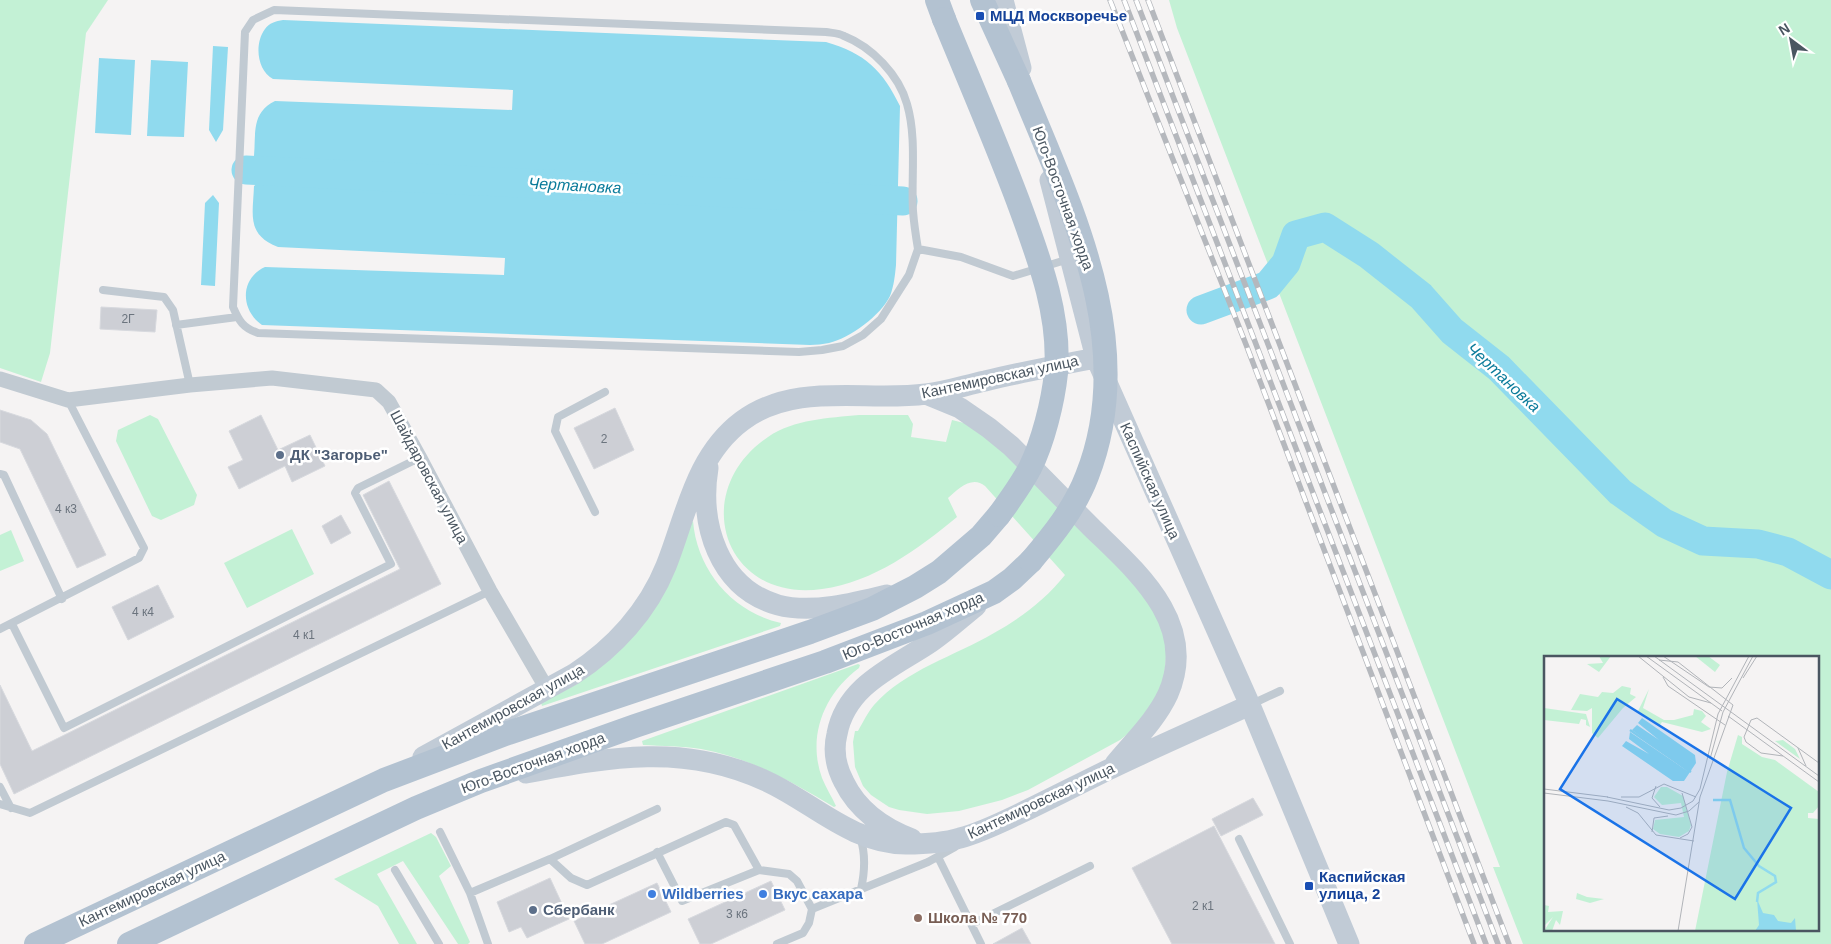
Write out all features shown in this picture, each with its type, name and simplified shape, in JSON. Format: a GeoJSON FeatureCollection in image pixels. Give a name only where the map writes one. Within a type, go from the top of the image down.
{"type":"FeatureCollection","features":[{"type":"Feature","properties":{"kind":"main road"},"geometry":{"type":"LineString","coordinates":[[384,780],[508,733],[810,632],[872,609],[915,587],[961,555],[999,515],[1031,467],[1050,407],[1056,373],[1054,319],[1046,286],[1024,217],[937,0]]}},
{"type":"Feature","properties":{"kind":"main road","name":"Юго-Восточная хорда"},"geometry":{"type":"LineString","coordinates":[[129,944],[416,808],[481,781],[634,726],[825,662],[927,623],[994,592],[1012,579],[1031,561],[1062,522],[1087,478],[1096,452],[1105,404],[1106,348],[1094,282],[1081,238],[1019,81],[982,0]]}},
{"type":"Feature","properties":{"kind":"main road","name":"Каспийская улица"},"geometry":{"type":"LineString","coordinates":[[1003,0],[1096,358],[1250,705],[1349,944]]}},
{"type":"Feature","properties":{"kind":"main road","name":"Кантемировская улица"},"geometry":{"type":"LineString","coordinates":[[36,944],[384,780],[472,729],[547,690],[594,661],[627,628],[648,601],[666,566],[692,491],[709,458],[720,443],[741,422],[762,409],[786,400],[814,396],[926,394],[1096,358]]}},
{"type":"Feature","properties":{"kind":"main road"},"geometry":{"type":"LineString","coordinates":[[926,394],[960,408],[1011,446],[1140,576],[1168,618],[1175,645],[1176,658],[1172,682],[1156,715],[1112,768]]}},
{"type":"Feature","properties":{"kind":"main road"},"geometry":{"type":"LineString","coordinates":[[709,458],[705,502],[716,549],[722,562],[732,575],[745,587],[762,598],[778,605],[799,608],[833,606],[915,587]]}},
{"type":"Feature","properties":{"kind":"main road"},"geometry":{"type":"LineString","coordinates":[[931,850],[887,828],[871,816],[848,790],[835,758],[835,740],[838,725],[846,707],[857,693],[875,677],[932,641],[994,592]]}},
{"type":"Feature","properties":{"kind":"main road","name":"Кантемировская улица"},"geometry":{"type":"LineString","coordinates":[[481,781],[621,757],[648,755],[695,760],[744,772],[766,780],[859,835],[931,850],[988,829],[1112,768],[1250,705]]}},
{"type":"Feature","properties":{"kind":"street","name":"Шайдаровская улица"},"geometry":{"type":"LineString","coordinates":[[0,379],[68,400],[190,385],[272,378],[376,390],[389,402],[490,591],[547,690]]}},
{"type":"Feature","properties":{"kind":"lane"},"geometry":{"type":"LineString","coordinates":[[274,10],[826,32],[844,35],[868,49],[886,66],[898,84],[907,104],[912,140],[913,211],[918,249],[909,275],[881,319],[864,335],[843,346],[822,350],[799,352],[258,333],[247,330],[239,322],[233,307],[245,32],[253,20],[274,10]]}},
{"type":"Feature","properties":{"kind":"lane"},"geometry":{"type":"LineString","coordinates":[[918,249],[961,257],[1013,276],[1071,258]]}},
{"type":"Feature","properties":{"kind":"lane"},"geometry":{"type":"LineString","coordinates":[[103,290],[164,297],[174,310],[190,385]]}},
{"type":"Feature","properties":{"kind":"lane"},"geometry":{"type":"LineString","coordinates":[[176,325],[237,317]]}},
{"type":"Feature","properties":{"kind":"lane"},"geometry":{"type":"LineString","coordinates":[[595,512],[555,431],[558,417],[605,392]]}},
{"type":"Feature","properties":{"kind":"lane"},"geometry":{"type":"LineString","coordinates":[[0,629],[139,558],[144,548],[68,400]]}},
{"type":"Feature","properties":{"kind":"lane"},"geometry":{"type":"LineString","coordinates":[[12,624],[64,728],[391,564],[356,493],[358,488],[413,461],[421,460]]}},
{"type":"Feature","properties":{"kind":"lane"},"geometry":{"type":"LineString","coordinates":[[0,474],[4,475],[62,599]]}},
{"type":"Feature","properties":{"kind":"lane"},"geometry":{"type":"LineString","coordinates":[[0,804],[30,813],[490,591]]}},
{"type":"Feature","properties":{"kind":"lane"},"geometry":{"type":"LineString","coordinates":[[1250,705],[1280,691]]}},
{"type":"Feature","properties":{"kind":"lane"},"geometry":{"type":"LineString","coordinates":[[0,787],[11,808]]}},
{"type":"Feature","properties":{"kind":"lane"},"geometry":{"type":"LineString","coordinates":[[470,893],[550,859],[657,809]]}},
{"type":"Feature","properties":{"kind":"lane"},"geometry":{"type":"LineString","coordinates":[[550,859],[572,878],[587,884],[726,822],[734,825],[759,870]]}},
{"type":"Feature","properties":{"kind":"lane"},"geometry":{"type":"LineString","coordinates":[[440,832],[470,893],[488,944]]}},
{"type":"Feature","properties":{"kind":"lane"},"geometry":{"type":"LineString","coordinates":[[859,835],[864,856],[864,877],[861,889]]}},
{"type":"Feature","properties":{"kind":"lane"},"geometry":{"type":"LineString","coordinates":[[1239,839],[1290,944]]}},
{"type":"Feature","properties":{"kind":"lane"},"geometry":{"type":"LineString","coordinates":[[812,909],[861,889],[931,850],[982,944]]}},
{"type":"Feature","properties":{"kind":"lane"},"geometry":{"type":"LineString","coordinates":[[657,852],[682,901],[759,870],[789,874],[797,881],[812,909],[809,923],[803,933],[777,944]]}},
{"type":"Feature","properties":{"kind":"lane"},"geometry":{"type":"LineString","coordinates":[[972,924],[1090,866]]}},
{"type":"Feature","properties":{"kind":"lane"},"geometry":{"type":"LineString","coordinates":[[395,870],[438,944]]}},
{"type":"Feature","properties":{"kind":"green space"},"geometry":{"type":"Polygon","coordinates":[[[0,0],[108,0],[86,33],[50,353],[41,382],[0,368],[0,0]]]}},
{"type":"Feature","properties":{"kind":"green space"},"geometry":{"type":"Polygon","coordinates":[[[1169,0],[1831,0],[1831,944],[1523,944],[1493,867],[1500,867],[1177,28],[1169,0]]]}},
{"type":"Feature","properties":{"kind":"green space"},"geometry":{"type":"Polygon","coordinates":[[[150,415],[158,419],[197,495],[194,505],[161,520],[152,516],[116,441],[118,430],[150,415]]]}},
{"type":"Feature","properties":{"kind":"green space"},"geometry":{"type":"Polygon","coordinates":[[[859,415],[908,415],[913,424],[911,437],[946,442],[952,420],[964,423],[992,439],[1113,559],[1157,613],[1167,648],[1163,687],[1134,729],[1120,740],[1028,790],[1002,800],[959,811],[927,814],[899,810],[889,807],[871,795],[863,786],[855,767],[853,742],[855,731],[858,731],[874,705],[900,682],[915,673],[1014,621],[1041,600],[1065,575],[985,486],[975,482],[965,484],[948,498],[957,517],[911,552],[877,572],[841,585],[822,589],[788,589],[761,579],[740,561],[728,538],[724,513],[729,486],[743,460],[768,437],[789,426],[812,420],[859,415]]]}},
{"type":"Feature","properties":{"kind":"green space"},"geometry":{"type":"Polygon","coordinates":[[[693,521],[696,539],[702,556],[720,586],[747,609],[781,623],[780,626],[542,706],[541,703],[577,684],[693,521]]]}},
{"type":"Feature","properties":{"kind":"green space"},"geometry":{"type":"Polygon","coordinates":[[[292,529],[314,574],[247,608],[224,563],[292,529]]]}},
{"type":"Feature","properties":{"kind":"green space"},"geometry":{"type":"Polygon","coordinates":[[[11,530],[24,561],[0,571],[0,535],[11,530]]]}},
{"type":"Feature","properties":{"kind":"green space"},"geometry":{"type":"Polygon","coordinates":[[[858,664],[860,665],[859,668],[836,690],[828,703],[818,732],[818,762],[822,778],[836,806],[834,807],[786,780],[737,758],[701,749],[643,745],[642,741],[858,664]]]}},
{"type":"Feature","properties":{"kind":"green space"},"geometry":{"type":"Polygon","coordinates":[[[431,833],[436,837],[451,866],[439,876],[470,942],[468,944],[458,944],[403,861],[377,874],[417,944],[399,944],[378,906],[334,879],[431,833]]]}},
{"type":"Feature","properties":{"kind":"water"},"geometry":{"type":"Polygon","coordinates":[[[283,20],[826,42],[840,46],[862,58],[879,73],[900,106],[896,265],[890,296],[880,311],[855,331],[829,343],[812,345],[262,325],[250,311],[246,294],[247,286],[251,279],[265,267],[504,275],[505,258],[278,247],[268,242],[256,230],[253,214],[254,186],[258,183],[891,211],[891,190],[256,158],[254,156],[255,132],[258,118],[267,106],[275,101],[512,110],[513,90],[273,79],[263,70],[258,49],[259,42],[267,27],[283,20]]]}},
{"type":"Feature","properties":{"kind":"water"},"geometry":{"type":"Polygon","coordinates":[[[213,46],[228,47],[223,130],[216,142],[209,130],[213,46]]]}},
{"type":"Feature","properties":{"kind":"water"},"geometry":{"type":"Polygon","coordinates":[[[99,58],[135,60],[131,135],[95,133],[99,58]]]}},
{"type":"Feature","properties":{"kind":"water"},"geometry":{"type":"Polygon","coordinates":[[[151,60],[188,62],[184,137],[147,136],[151,60]]]}},
{"type":"Feature","properties":{"kind":"water"},"geometry":{"type":"Polygon","coordinates":[[[213,195],[219,203],[215,286],[201,285],[205,203],[213,195]]]}},
{"type":"Feature","properties":{"kind":"building"},"geometry":{"type":"Polygon","coordinates":[[[101,307],[157,310],[155,332],[100,329],[101,307]]]}},
{"type":"Feature","properties":{"kind":"building"},"geometry":{"type":"Polygon","coordinates":[[[615,408],[634,450],[594,469],[574,428],[615,408]]]}},
{"type":"Feature","properties":{"kind":"building"},"geometry":{"type":"Polygon","coordinates":[[[0,410],[31,420],[47,434],[106,555],[77,568],[20,449],[0,442],[0,410]]]}},
{"type":"Feature","properties":{"kind":"building","name":"ДК \"Загорье\""},"geometry":{"type":"Polygon","coordinates":[[[261,415],[278,450],[310,435],[325,466],[292,482],[285,466],[239,489],[228,467],[243,460],[229,431],[261,415]]]}},
{"type":"Feature","properties":{"kind":"building"},"geometry":{"type":"Polygon","coordinates":[[[389,481],[441,584],[14,794],[0,764],[0,685],[32,751],[400,569],[363,495],[389,481]]]}},
{"type":"Feature","properties":{"kind":"building"},"geometry":{"type":"Polygon","coordinates":[[[341,515],[351,533],[331,544],[322,526],[341,515]]]}},
{"type":"Feature","properties":{"kind":"building"},"geometry":{"type":"Polygon","coordinates":[[[158,585],[174,617],[128,640],[112,607],[158,585]]]}},
{"type":"Feature","properties":{"kind":"building"},"geometry":{"type":"Polygon","coordinates":[[[1253,798],[1263,815],[1221,836],[1212,819],[1253,798]]]}},
{"type":"Feature","properties":{"kind":"building"},"geometry":{"type":"Polygon","coordinates":[[[1214,826],[1275,944],[1172,944],[1132,868],[1214,826]]]}},
{"type":"Feature","properties":{"kind":"building","name":"Сбербанк"},"geometry":{"type":"Polygon","coordinates":[[[550,878],[569,919],[527,938],[521,927],[509,932],[497,902],[550,878]]]}},
{"type":"Feature","properties":{"kind":"building"},"geometry":{"type":"Polygon","coordinates":[[[771,881],[785,910],[711,944],[700,944],[688,919],[771,881]]]}},
{"type":"Feature","properties":{"kind":"building"},"geometry":{"type":"Polygon","coordinates":[[[657,883],[671,912],[602,944],[585,944],[574,921],[657,883]]]}},
{"type":"Feature","properties":{"kind":"building"},"geometry":{"type":"Polygon","coordinates":[[[1022,928],[1031,944],[993,944],[1022,928]]]}},
{"type":"Feature","properties":{"kind":"waterway","name":"Чертановка"},"geometry":{"type":"LineString","coordinates":[[246,170],[903,201]]}},
{"type":"Feature","properties":{"kind":"waterway","name":"Чертановка"},"geometry":{"type":"LineString","coordinates":[[1201,310],[1268,285],[1286,263],[1296,235],[1325,227],[1369,255],[1421,296],[1452,331],[1499,368],[1620,492],[1664,523],[1703,541],[1758,544],[1788,552],[1831,575]]}},
{"type":"Feature","properties":{"kind":"railway"},"geometry":{"type":"LineString","coordinates":[[1110,0],[1247,347],[1474,944]]}},
{"type":"Feature","properties":{"kind":"railway"},"geometry":{"type":"LineString","coordinates":[[1124,0],[1486,944]]}},
{"type":"Feature","properties":{"kind":"railway"},"geometry":{"type":"LineString","coordinates":[[1136,0],[1498,944]]}},
{"type":"Feature","properties":{"kind":"railway"},"geometry":{"type":"LineString","coordinates":[[1148,0],[1509,944]]}},
{"type":"Feature","properties":{"kind":"place","name":"МЦД Москворечье"},"geometry":{"type":"Point","coordinates":[980,16]}},
{"type":"Feature","properties":{"kind":"place","name":"ДК \"Загорье\""},"geometry":{"type":"Point","coordinates":[280,455]}},
{"type":"Feature","properties":{"kind":"place","name":"Каспийская улица, 2"},"geometry":{"type":"Point","coordinates":[1309,886]}},
{"type":"Feature","properties":{"kind":"place","name":"Wildberries"},"geometry":{"type":"Point","coordinates":[652,894]}},
{"type":"Feature","properties":{"kind":"place","name":"Вкус сахара"},"geometry":{"type":"Point","coordinates":[763,894]}},
{"type":"Feature","properties":{"kind":"place","name":"Сбербанк"},"geometry":{"type":"Point","coordinates":[533,910]}},
{"type":"Feature","properties":{"kind":"place","name":"Школа № 770"},"geometry":{"type":"Point","coordinates":[918,918]}}]}
